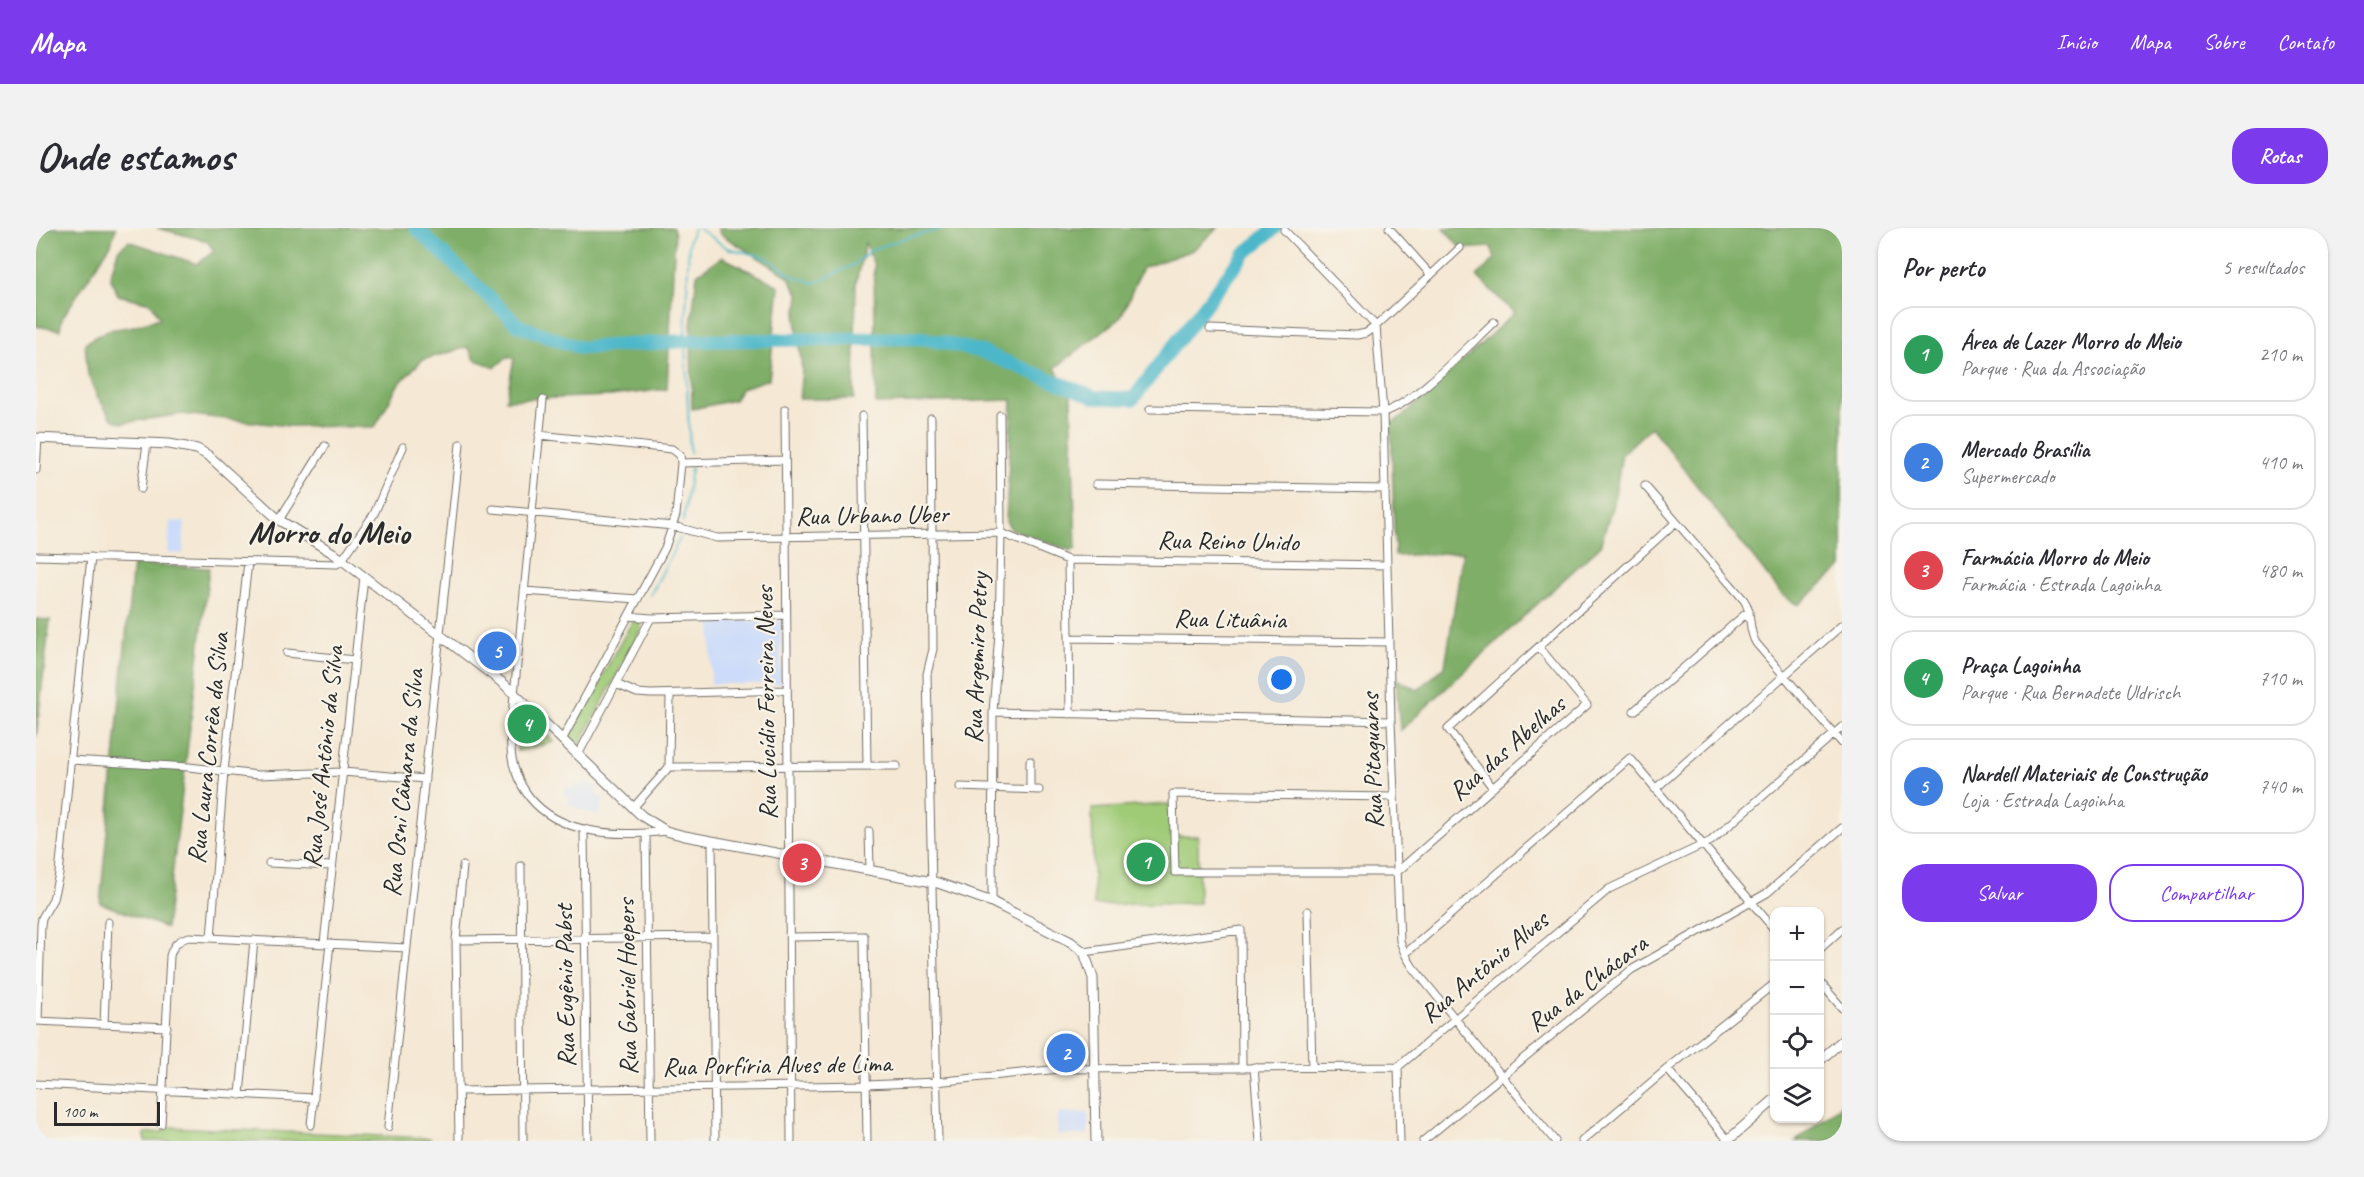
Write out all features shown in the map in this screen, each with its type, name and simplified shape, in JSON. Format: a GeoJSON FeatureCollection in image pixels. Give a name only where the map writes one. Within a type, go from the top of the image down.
{"type":"FeatureCollection","features":[{"type":"Feature","properties":{"kind":"main road"},"geometry":{"type":"LineString","coordinates":[[37,438],[185,446],[210,456],[279,520],[342,560],[488,670],[633,808],[666,831],[712,842],[931,881],[992,902],[1064,937],[1084,952],[1093,978],[1096,1141]]}},
{"type":"Feature","properties":{"kind":"main road"},"geometry":{"type":"LineString","coordinates":[[1824,1057],[1842,1041]]}},
{"type":"Feature","properties":{"kind":"main road"},"geometry":{"type":"LineString","coordinates":[[1728,1141],[1770,1104]]}},
{"type":"Feature","properties":{"kind":"street"},"geometry":{"type":"LineString","coordinates":[[1389,228],[1431,275]]}},
{"type":"Feature","properties":{"kind":"street"},"geometry":{"type":"LineString","coordinates":[[1284,230],[1376,326]]}},
{"type":"Feature","properties":{"kind":"street"},"geometry":{"type":"LineString","coordinates":[[1210,329],[1366,333],[1460,249]]}},
{"type":"Feature","properties":{"kind":"street"},"geometry":{"type":"LineString","coordinates":[[1150,409],[1383,412],[1405,403],[1494,322]]}},
{"type":"Feature","properties":{"kind":"street","name":"Rua Pitaguaras"},"geometry":{"type":"LineString","coordinates":[[1376,326],[1386,489],[1398,927],[1405,954],[1555,1141]]}},
{"type":"Feature","properties":{"kind":"street"},"geometry":{"type":"LineString","coordinates":[[543,400],[514,693],[512,755],[518,777],[530,796],[564,824],[584,831],[609,834],[666,831]]}},
{"type":"Feature","properties":{"kind":"street","name":"Rua Lucídio Ferreira Neves"},"geometry":{"type":"LineString","coordinates":[[785,409],[791,1141]]}},
{"type":"Feature","properties":{"kind":"street","name":"Rua Argemiro Petry"},"geometry":{"type":"LineString","coordinates":[[992,902],[993,712],[999,633],[1001,533],[1000,415]]}},
{"type":"Feature","properties":{"kind":"street"},"geometry":{"type":"LineString","coordinates":[[862,416],[867,766]]}},
{"type":"Feature","properties":{"kind":"street"},"geometry":{"type":"LineString","coordinates":[[931,418],[933,649],[927,674],[938,1141]]}},
{"type":"Feature","properties":{"kind":"street"},"geometry":{"type":"LineString","coordinates":[[539,435],[676,450],[680,455],[681,463],[678,500],[673,526],[665,548],[562,740]]}},
{"type":"Feature","properties":{"kind":"street"},"geometry":{"type":"LineString","coordinates":[[36,470],[37,438]]}},
{"type":"Feature","properties":{"kind":"street"},"geometry":{"type":"LineString","coordinates":[[141,489],[147,443]]}},
{"type":"Feature","properties":{"kind":"street","name":"Rua Osni Câmara da Silva"},"geometry":{"type":"LineString","coordinates":[[388,1128],[460,444]]}},
{"type":"Feature","properties":{"kind":"street"},"geometry":{"type":"LineString","coordinates":[[279,520],[325,446]]}},
{"type":"Feature","properties":{"kind":"street"},"geometry":{"type":"LineString","coordinates":[[36,555],[332,565],[342,560],[374,514],[403,447]]}},
{"type":"Feature","properties":{"kind":"street"},"geometry":{"type":"LineString","coordinates":[[681,463],[785,460]]}},
{"type":"Feature","properties":{"kind":"street"},"geometry":{"type":"LineString","coordinates":[[1096,484],[1386,489]]}},
{"type":"Feature","properties":{"kind":"street"},"geometry":{"type":"LineString","coordinates":[[1645,486],[1744,600],[1749,611],[1752,636],[1842,744]]}},
{"type":"Feature","properties":{"kind":"street","name":"Rua Urbano Uber"},"geometry":{"type":"LineString","coordinates":[[493,509],[673,526],[717,538],[1001,533],[1068,560]]}},
{"type":"Feature","properties":{"kind":"street"},"geometry":{"type":"LineString","coordinates":[[1493,788],[1448,729],[1676,522]]}},
{"type":"Feature","properties":{"kind":"street"},"geometry":{"type":"LineString","coordinates":[[91,557],[56,890],[41,925],[37,1021],[166,1027]]}},
{"type":"Feature","properties":{"kind":"street"},"geometry":{"type":"LineString","coordinates":[[1068,560],[1070,714]]}},
{"type":"Feature","properties":{"kind":"street","name":"Rua Reino Unido"},"geometry":{"type":"LineString","coordinates":[[1068,560],[1388,565]]}},
{"type":"Feature","properties":{"kind":"street","name":"Rua Laura Corrêa da Silva"},"geometry":{"type":"LineString","coordinates":[[211,938],[224,771],[248,562]]}},
{"type":"Feature","properties":{"kind":"street","name":"Rua José Antônio da Silva"},"geometry":{"type":"LineString","coordinates":[[311,1125],[332,866],[364,577]]}},
{"type":"Feature","properties":{"kind":"street"},"geometry":{"type":"LineString","coordinates":[[524,591],[638,599]]}},
{"type":"Feature","properties":{"kind":"street"},"geometry":{"type":"LineString","coordinates":[[1634,711],[1749,611]]}},
{"type":"Feature","properties":{"kind":"street"},"geometry":{"type":"LineString","coordinates":[[629,616],[651,618],[786,615]]}},
{"type":"Feature","properties":{"kind":"street"},"geometry":{"type":"LineString","coordinates":[[578,755],[651,618]]}},
{"type":"Feature","properties":{"kind":"street"},"geometry":{"type":"LineString","coordinates":[[1655,789],[1842,625]]}},
{"type":"Feature","properties":{"kind":"street","name":"Rua Lituânia"},"geometry":{"type":"LineString","coordinates":[[1070,638],[1389,642]]}},
{"type":"Feature","properties":{"kind":"street","name":"Rua das Abelhas"},"geometry":{"type":"LineString","coordinates":[[1396,872],[1587,705],[1539,646]]}},
{"type":"Feature","properties":{"kind":"street"},"geometry":{"type":"LineString","coordinates":[[287,653],[355,660]]}},
{"type":"Feature","properties":{"kind":"street"},"geometry":{"type":"LineString","coordinates":[[616,684],[637,693],[787,690]]}},
{"type":"Feature","properties":{"kind":"street"},"geometry":{"type":"LineString","coordinates":[[633,808],[669,767],[670,694]]}},
{"type":"Feature","properties":{"kind":"street"},"geometry":{"type":"LineString","coordinates":[[993,712],[1391,721]]}},
{"type":"Feature","properties":{"kind":"street","name":"Rua Antônio Alves"},"geometry":{"type":"LineString","coordinates":[[1398,1067],[1609,889],[1704,845],[1729,827],[1842,727]]}},
{"type":"Feature","properties":{"kind":"street"},"geometry":{"type":"LineString","coordinates":[[1405,954],[1630,758],[1770,924]]}},
{"type":"Feature","properties":{"kind":"street"},"geometry":{"type":"LineString","coordinates":[[71,760],[189,767],[269,776],[343,772],[425,779]]}},
{"type":"Feature","properties":{"kind":"street"},"geometry":{"type":"LineString","coordinates":[[1030,761],[1030,789]]}},
{"type":"Feature","properties":{"kind":"street"},"geometry":{"type":"LineString","coordinates":[[669,767],[897,766]]}},
{"type":"Feature","properties":{"kind":"street"},"geometry":{"type":"LineString","coordinates":[[960,787],[1039,790]]}},
{"type":"Feature","properties":{"kind":"street"},"geometry":{"type":"LineString","coordinates":[[1394,797],[1173,794],[1175,872],[1396,872]]}},
{"type":"Feature","properties":{"kind":"street","name":"Rua da Chácara"},"geometry":{"type":"LineString","coordinates":[[1423,1141],[1631,970],[1752,903],[1842,828]]}},
{"type":"Feature","properties":{"kind":"street","name":"Rua Eugênio Pabst"},"geometry":{"type":"LineString","coordinates":[[584,831],[588,1141]]}},
{"type":"Feature","properties":{"kind":"street"},"geometry":{"type":"LineString","coordinates":[[869,831],[870,869]]}},
{"type":"Feature","properties":{"kind":"street","name":"Rua Gabriel Hoepers"},"geometry":{"type":"LineString","coordinates":[[646,833],[650,1141]]}},
{"type":"Feature","properties":{"kind":"street"},"geometry":{"type":"LineString","coordinates":[[712,842],[715,1141]]}},
{"type":"Feature","properties":{"kind":"street"},"geometry":{"type":"LineString","coordinates":[[269,863],[332,866]]}},
{"type":"Feature","properties":{"kind":"street"},"geometry":{"type":"LineString","coordinates":[[459,1141],[456,940],[463,866]]}},
{"type":"Feature","properties":{"kind":"street"},"geometry":{"type":"LineString","coordinates":[[521,866],[524,1141]]}},
{"type":"Feature","properties":{"kind":"street"},"geometry":{"type":"LineString","coordinates":[[1308,911],[1312,1067]]}},
{"type":"Feature","properties":{"kind":"street"},"geometry":{"type":"LineString","coordinates":[[104,1024],[108,922]]}},
{"type":"Feature","properties":{"kind":"street"},"geometry":{"type":"LineString","coordinates":[[1824,945],[1842,929]]}},
{"type":"Feature","properties":{"kind":"street"},"geometry":{"type":"LineString","coordinates":[[1084,952],[1241,930],[1242,1068]]}},
{"type":"Feature","properties":{"kind":"street"},"geometry":{"type":"LineString","coordinates":[[161,1124],[170,956],[172,948],[178,941],[189,936],[407,948]]}},
{"type":"Feature","properties":{"kind":"street"},"geometry":{"type":"LineString","coordinates":[[790,937],[864,936],[867,1141]]}},
{"type":"Feature","properties":{"kind":"street"},"geometry":{"type":"LineString","coordinates":[[456,940],[713,937]]}},
{"type":"Feature","properties":{"kind":"street"},"geometry":{"type":"LineString","coordinates":[[240,1095],[254,940]]}},
{"type":"Feature","properties":{"kind":"street"},"geometry":{"type":"LineString","coordinates":[[1582,1141],[1667,1069],[1770,987]]}},
{"type":"Feature","properties":{"kind":"street"},"geometry":{"type":"LineString","coordinates":[[1824,987],[1842,1008]]}},
{"type":"Feature","properties":{"kind":"street"},"geometry":{"type":"LineString","coordinates":[[1254,1067],[1260,1141]]}},
{"type":"Feature","properties":{"kind":"street"},"geometry":{"type":"LineString","coordinates":[[1095,1068],[1398,1067],[1400,1141]]}},
{"type":"Feature","properties":{"kind":"street","name":"Rua Porfíria Alves de Lima"},"geometry":{"type":"LineString","coordinates":[[458,1091],[866,1085],[936,1082],[1059,1068],[1095,1068]]}},
{"type":"Feature","properties":{"kind":"street"},"geometry":{"type":"LineString","coordinates":[[1667,1069],[1728,1141]]}},
{"type":"Feature","properties":{"kind":"street"},"geometry":{"type":"LineString","coordinates":[[36,1084],[314,1098]]}},
{"type":"Feature","properties":{"kind":"shaded area"},"geometry":{"type":"Polygon","coordinates":[[[170,521],[185,522],[183,554],[168,553],[170,521]]]}},
{"type":"Feature","properties":{"kind":"shaded area"},"geometry":{"type":"Polygon","coordinates":[[[711,621],[781,621],[781,684],[711,684],[711,621]]]}},
{"type":"Feature","properties":{"kind":"shaded area"},"geometry":{"type":"Polygon","coordinates":[[[584,782],[598,787],[595,795],[604,799],[598,816],[567,804],[570,797],[563,795],[566,786],[574,789],[576,785],[582,787],[584,782]]]}},
{"type":"Feature","properties":{"kind":"shaded area"},"geometry":{"type":"Polygon","coordinates":[[[1058,1113],[1089,1113],[1088,1135],[1057,1135],[1058,1113]]]}},
{"type":"Feature","properties":{"kind":"green space"},"geometry":{"type":"Polygon","coordinates":[[[36,228],[116,228],[111,244],[62,318],[60,330],[36,326],[36,228]]]}},
{"type":"Feature","properties":{"kind":"green space"},"geometry":{"type":"Polygon","coordinates":[[[157,228],[673,228],[675,234],[667,389],[610,396],[506,400],[514,359],[509,356],[495,367],[475,360],[468,347],[422,360],[398,385],[375,427],[289,426],[182,414],[123,423],[112,419],[97,396],[88,375],[85,343],[108,330],[130,327],[160,318],[151,303],[118,295],[110,277],[118,250],[129,241],[197,264],[214,251],[207,241],[157,228]]]}},
{"type":"Feature","properties":{"kind":"green space"},"geometry":{"type":"Polygon","coordinates":[[[718,228],[1218,228],[1193,250],[1142,268],[1121,317],[1055,368],[1071,397],[1076,548],[1071,551],[1011,529],[1006,521],[1012,400],[876,404],[874,265],[865,243],[856,283],[854,399],[799,399],[802,369],[796,319],[799,295],[788,276],[720,234],[718,228]]]}},
{"type":"Feature","properties":{"kind":"green space"},"geometry":{"type":"Polygon","coordinates":[[[1444,228],[1842,228],[1842,567],[1798,605],[1783,596],[1651,427],[1622,454],[1614,501],[1600,546],[1400,731],[1396,679],[1418,690],[1445,666],[1463,552],[1395,556],[1391,423],[1401,418],[1514,313],[1477,276],[1495,259],[1491,247],[1461,249],[1444,228]]]}},
{"type":"Feature","properties":{"kind":"green space"},"geometry":{"type":"Polygon","coordinates":[[[722,257],[779,286],[769,379],[742,388],[734,400],[692,409],[691,326],[697,274],[722,257]]]}},
{"type":"Feature","properties":{"kind":"green space"},"geometry":{"type":"Polygon","coordinates":[[[133,564],[209,568],[166,928],[100,903],[133,564]]]}},
{"type":"Feature","properties":{"kind":"green space"},"geometry":{"type":"Polygon","coordinates":[[[36,619],[50,620],[36,737],[36,619]]]}},
{"type":"Feature","properties":{"kind":"green space"},"geometry":{"type":"Polygon","coordinates":[[[636,620],[641,624],[641,629],[580,744],[574,743],[569,736],[632,622],[636,620]]]}},
{"type":"Feature","properties":{"kind":"green space"},"geometry":{"type":"Polygon","coordinates":[[[518,706],[554,742],[517,751],[518,706]]]}},
{"type":"Feature","properties":{"kind":"green space"},"geometry":{"type":"Polygon","coordinates":[[[1169,804],[1171,836],[1198,836],[1199,903],[1094,905],[1092,809],[1169,804]]]}},
{"type":"Feature","properties":{"kind":"green space"},"geometry":{"type":"Polygon","coordinates":[[[1842,1104],[1842,1141],[1796,1141],[1818,1123],[1824,1123],[1824,1118],[1842,1104]]]}},
{"type":"Feature","properties":{"kind":"green space"},"geometry":{"type":"Polygon","coordinates":[[[169,1127],[430,1138],[430,1141],[145,1141],[145,1133],[161,1132],[169,1127]]]}},
{"type":"Feature","properties":{"kind":"waterway"},"geometry":{"type":"LineString","coordinates":[[416,228],[519,326],[581,348],[685,341],[923,338],[982,352],[1094,397],[1133,399],[1244,254],[1275,228]]}},
{"type":"Feature","properties":{"kind":"waterway"},"geometry":{"type":"LineString","coordinates":[[690,453],[685,341],[689,240],[694,228]]}},
{"type":"Feature","properties":{"kind":"waterway"},"geometry":{"type":"LineString","coordinates":[[698,228],[727,248],[765,257],[793,276],[815,283],[853,265],[871,250],[905,238],[947,228]]}},
{"type":"Feature","properties":{"kind":"waterway"},"geometry":{"type":"LineString","coordinates":[[683,523],[691,468]]}},
{"type":"Feature","properties":{"kind":"waterway"},"geometry":{"type":"LineString","coordinates":[[650,596],[680,538]]}},
{"type":"Feature","properties":{"kind":"place","name":"Nardell Materiais de Construção"},"geometry":{"type":"Point","coordinates":[497,651]}},
{"type":"Feature","properties":{"kind":"place","name":"Praça Lagoinha"},"geometry":{"type":"Point","coordinates":[527,724]}},
{"type":"Feature","properties":{"kind":"place","name":"Área de Lazer Morro do Meio"},"geometry":{"type":"Point","coordinates":[1146,862]}},
{"type":"Feature","properties":{"kind":"place","name":"Farmácia Morro do Meio"},"geometry":{"type":"Point","coordinates":[802,863]}},
{"type":"Feature","properties":{"kind":"place","name":"Mercado Brasília"},"geometry":{"type":"Point","coordinates":[1066,1053]}},
{"type":"Feature","properties":{"kind":"district","name":"Morro do Meio"},"geometry":{"type":"Point","coordinates":[329,532]}}]}
